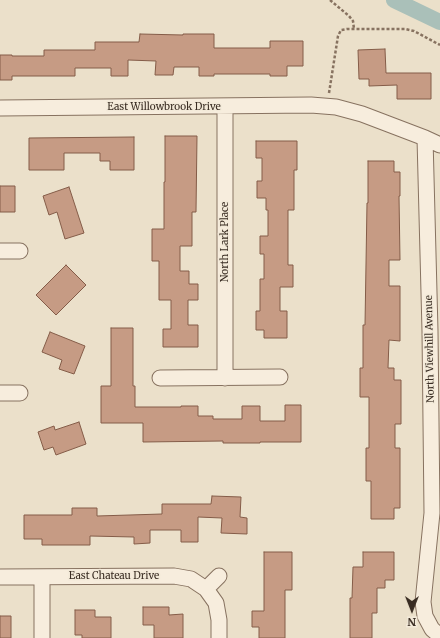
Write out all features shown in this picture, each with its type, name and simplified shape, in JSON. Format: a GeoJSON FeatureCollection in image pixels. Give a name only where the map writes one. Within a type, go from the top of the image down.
{"type":"FeatureCollection","features":[{"type":"Feature","properties":{"kind":"street","name":"East Willowbrook Drive"},"geometry":{"type":"LineString","coordinates":[[0,108],[327,106],[362,114],[440,145]]}},
{"type":"Feature","properties":{"kind":"street","name":"North Lark Place"},"geometry":{"type":"LineString","coordinates":[[224,107],[224,378]]}},
{"type":"Feature","properties":{"kind":"street","name":"North Viewhill Avenue"},"geometry":{"type":"LineString","coordinates":[[425,138],[435,331],[432,513],[423,602],[425,616],[436,633]]}},
{"type":"Feature","properties":{"kind":"street"},"geometry":{"type":"LineString","coordinates":[[0,251],[20,251]]}},
{"type":"Feature","properties":{"kind":"street"},"geometry":{"type":"LineString","coordinates":[[160,378],[280,377]]}},
{"type":"Feature","properties":{"kind":"street"},"geometry":{"type":"LineString","coordinates":[[0,393],[20,393]]}},
{"type":"Feature","properties":{"kind":"street","name":"East Chateau Drive"},"geometry":{"type":"LineString","coordinates":[[0,577],[174,576],[191,579],[206,589]]}},
{"type":"Feature","properties":{"kind":"street"},"geometry":{"type":"LineString","coordinates":[[219,576],[206,589],[216,603],[219,620],[219,638]]}},
{"type":"Feature","properties":{"kind":"street"},"geometry":{"type":"LineString","coordinates":[[42,577],[42,638]]}},
{"type":"Feature","properties":{"kind":"path"},"geometry":{"type":"LineString","coordinates":[[330,0],[353,21],[354,29]]}},
{"type":"Feature","properties":{"kind":"path"},"geometry":{"type":"LineString","coordinates":[[327,106],[338,36],[341,30],[404,29],[414,31],[440,46]]}},
{"type":"Feature","properties":{"kind":"building"},"geometry":{"type":"Polygon","coordinates":[[[140,34],[214,34],[214,48],[270,48],[270,41],[303,41],[303,66],[287,66],[287,76],[270,76],[270,74],[214,74],[214,76],[199,76],[199,67],[174,67],[173,75],[155,75],[156,61],[128,60],[128,76],[111,76],[111,68],[75,68],[75,76],[12,76],[12,80],[0,80],[0,55],[44,56],[44,50],[95,50],[95,42],[139,42],[140,34]]]}},
{"type":"Feature","properties":{"kind":"building"},"geometry":{"type":"Polygon","coordinates":[[[385,49],[386,73],[431,73],[431,99],[397,99],[397,85],[369,86],[369,79],[359,79],[358,50],[385,49]]]}},
{"type":"Feature","properties":{"kind":"building"},"geometry":{"type":"Polygon","coordinates":[[[165,136],[197,136],[196,212],[192,212],[192,246],[180,246],[180,271],[189,271],[189,284],[198,284],[198,300],[188,300],[188,325],[198,325],[198,347],[163,347],[163,329],[171,329],[171,300],[159,300],[159,261],[152,261],[152,229],[164,229],[165,136]]]}},
{"type":"Feature","properties":{"kind":"building"},"geometry":{"type":"Polygon","coordinates":[[[134,137],[134,170],[110,170],[110,161],[100,161],[100,153],[64,153],[64,170],[29,170],[29,138],[134,137]]]}},
{"type":"Feature","properties":{"kind":"building"},"geometry":{"type":"Polygon","coordinates":[[[256,141],[297,141],[297,170],[294,170],[294,210],[288,210],[288,265],[293,265],[293,287],[280,287],[280,311],[287,311],[287,338],[264,338],[264,330],[256,330],[256,311],[260,311],[260,279],[264,279],[264,254],[260,254],[260,236],[268,236],[268,210],[266,210],[266,198],[257,198],[257,181],[262,181],[262,158],[256,158],[256,141]]]}},
{"type":"Feature","properties":{"kind":"building"},"geometry":{"type":"Polygon","coordinates":[[[368,161],[394,161],[394,172],[400,172],[400,260],[389,260],[389,286],[400,286],[400,341],[389,340],[388,368],[394,368],[394,380],[401,380],[401,424],[395,424],[395,448],[400,448],[400,508],[394,508],[394,519],[371,519],[371,481],[366,481],[366,448],[369,448],[369,397],[360,397],[360,368],[363,368],[363,325],[365,325],[368,161]]]}},
{"type":"Feature","properties":{"kind":"building"},"geometry":{"type":"Polygon","coordinates":[[[0,186],[15,186],[15,212],[0,212],[0,186]]]}},
{"type":"Feature","properties":{"kind":"building"},"geometry":{"type":"Polygon","coordinates":[[[69,187],[84,233],[65,239],[57,212],[49,215],[43,196],[69,187]]]}},
{"type":"Feature","properties":{"kind":"building"},"geometry":{"type":"Polygon","coordinates":[[[66,265],[86,285],[56,315],[36,295],[66,265]]]}},
{"type":"Feature","properties":{"kind":"building"},"geometry":{"type":"Polygon","coordinates":[[[111,328],[133,328],[133,386],[135,386],[135,407],[198,406],[198,416],[213,416],[213,419],[242,419],[242,406],[260,406],[260,421],[285,421],[285,405],[301,405],[301,442],[143,442],[143,423],[101,423],[101,386],[111,386],[111,328]]]}},
{"type":"Feature","properties":{"kind":"building"},"geometry":{"type":"Polygon","coordinates":[[[50,332],[85,346],[74,374],[59,369],[62,360],[42,352],[50,332]]]}},
{"type":"Feature","properties":{"kind":"building"},"geometry":{"type":"Polygon","coordinates":[[[79,422],[86,444],[56,455],[53,447],[44,450],[38,432],[54,426],[55,430],[79,422]]]}},
{"type":"Feature","properties":{"kind":"building"},"geometry":{"type":"Polygon","coordinates":[[[212,496],[241,497],[240,517],[247,518],[247,534],[221,533],[222,518],[198,517],[198,542],[181,542],[181,530],[150,530],[150,543],[134,544],[134,537],[90,536],[90,545],[42,545],[42,539],[24,539],[24,515],[72,515],[72,508],[97,508],[97,516],[162,514],[162,504],[211,504],[212,496]]]}},
{"type":"Feature","properties":{"kind":"building"},"geometry":{"type":"Polygon","coordinates":[[[264,552],[292,552],[292,590],[285,590],[285,638],[259,638],[259,627],[252,627],[252,611],[264,611],[264,552]]]}},
{"type":"Feature","properties":{"kind":"building"},"geometry":{"type":"Polygon","coordinates":[[[363,552],[394,552],[394,580],[385,580],[385,588],[377,588],[377,613],[372,613],[372,638],[350,638],[350,598],[352,598],[353,567],[363,567],[363,552]]]}},
{"type":"Feature","properties":{"kind":"building"},"geometry":{"type":"Polygon","coordinates":[[[143,607],[169,607],[169,615],[183,614],[183,638],[154,638],[154,625],[143,625],[143,607]]]}},
{"type":"Feature","properties":{"kind":"building"},"geometry":{"type":"Polygon","coordinates":[[[75,610],[95,610],[95,617],[111,617],[111,638],[82,638],[82,635],[75,635],[75,610]]]}},
{"type":"Feature","properties":{"kind":"building"},"geometry":{"type":"Polygon","coordinates":[[[0,616],[11,616],[11,638],[0,638],[0,616]]]}},
{"type":"Feature","properties":{"kind":"waterway"},"geometry":{"type":"LineString","coordinates":[[394,0],[440,22]]}}]}
